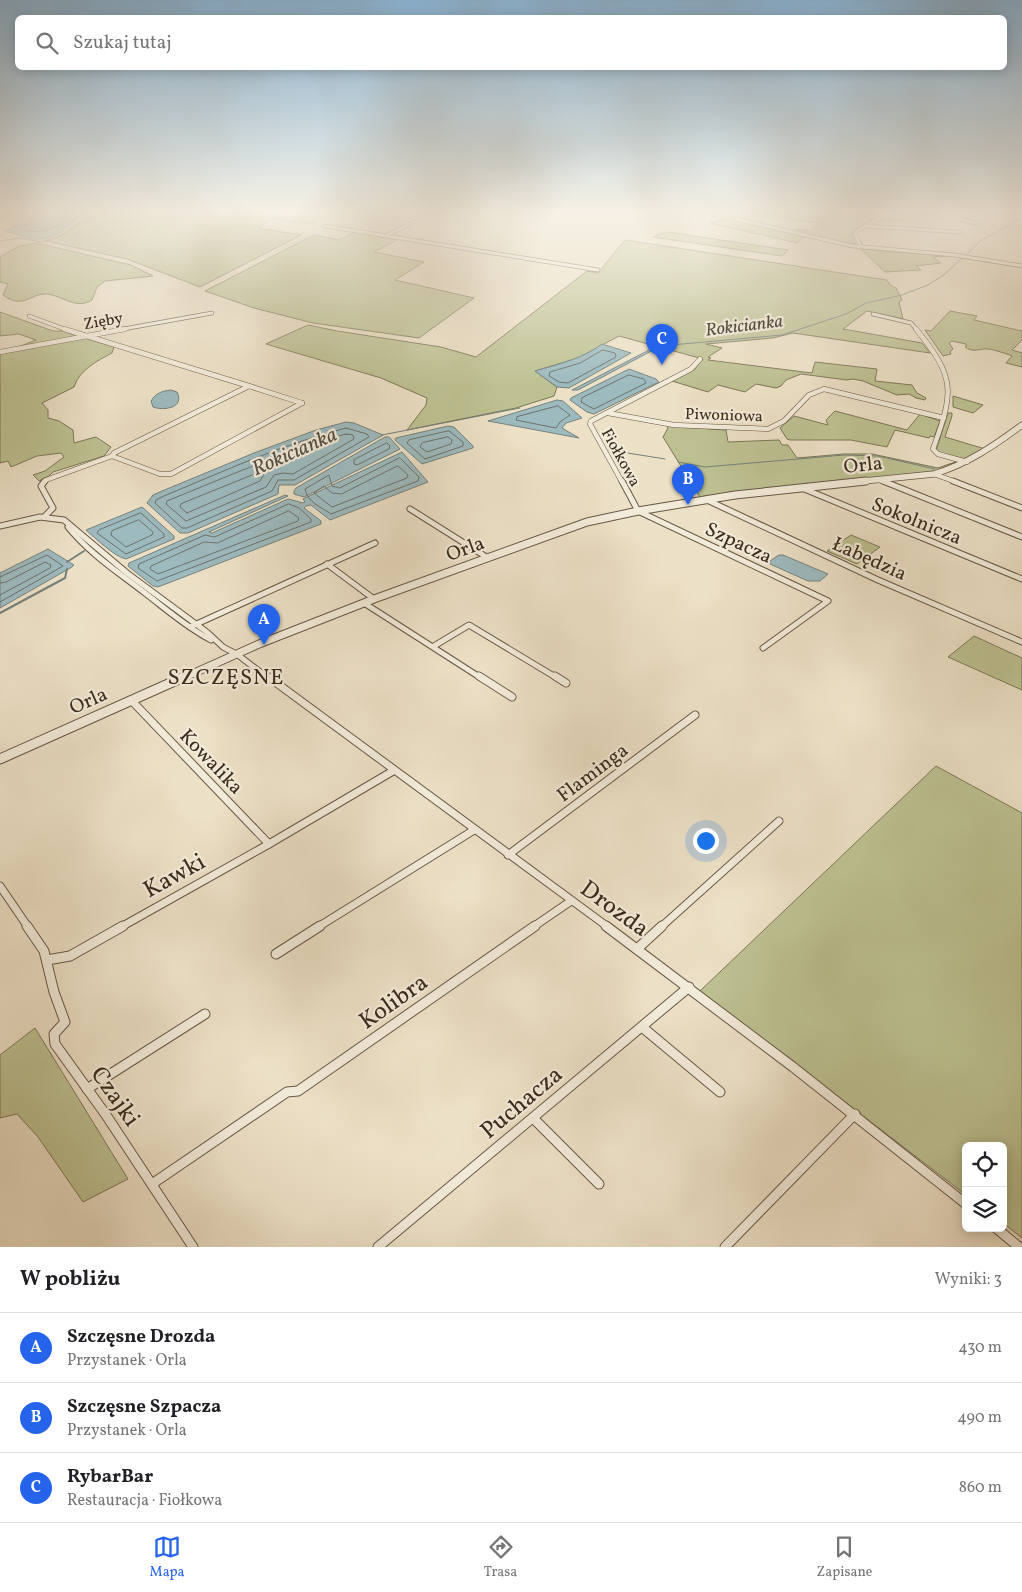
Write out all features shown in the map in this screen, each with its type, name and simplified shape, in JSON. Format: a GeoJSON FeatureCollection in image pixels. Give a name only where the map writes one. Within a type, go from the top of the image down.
{"type":"FeatureCollection","features":[{"type":"Feature","properties":{"kind":"street"},"geometry":{"type":"LineString","coordinates":[[593,269],[598,270]]}},
{"type":"Feature","properties":{"kind":"street","name":"Zięby"},"geometry":{"type":"LineString","coordinates":[[0,352],[212,313]]}},
{"type":"Feature","properties":{"kind":"street"},"geometry":{"type":"LineString","coordinates":[[872,314],[911,323],[940,362],[948,377],[947,404],[933,449],[935,452],[967,462]]}},
{"type":"Feature","properties":{"kind":"street"},"geometry":{"type":"LineString","coordinates":[[29,316],[83,336],[302,403],[171,474],[160,474],[112,456]]}},
{"type":"Feature","properties":{"kind":"street","name":"Fiołkowa"},"geometry":{"type":"LineString","coordinates":[[638,511],[590,424],[591,421],[691,369],[700,359]]}},
{"type":"Feature","properties":{"kind":"street"},"geometry":{"type":"LineString","coordinates":[[0,526],[44,517],[53,508],[41,486],[46,480],[112,456],[114,453],[249,386]]}},
{"type":"Feature","properties":{"kind":"street","name":"Piwoniowa"},"geometry":{"type":"LineString","coordinates":[[607,413],[674,425],[772,428],[779,425],[814,391],[824,389],[944,418]]}},
{"type":"Feature","properties":{"kind":"street","name":"Orla"},"geometry":{"type":"LineString","coordinates":[[0,759],[235,654],[374,599],[587,522],[638,511],[707,500],[934,474],[967,462],[1022,425]]}},
{"type":"Feature","properties":{"kind":"street"},"geometry":{"type":"LineString","coordinates":[[934,474],[1022,508]]}},
{"type":"Feature","properties":{"kind":"street"},"geometry":{"type":"LineString","coordinates":[[880,480],[1022,537]]}},
{"type":"Feature","properties":{"kind":"street","name":"Sokolnicza"},"geometry":{"type":"LineString","coordinates":[[802,488],[1022,578]]}},
{"type":"Feature","properties":{"kind":"street","name":"Łabędzia"},"geometry":{"type":"LineString","coordinates":[[707,500],[870,576],[1022,642]]}},
{"type":"Feature","properties":{"kind":"street"},"geometry":{"type":"LineString","coordinates":[[410,509],[488,558]]}},
{"type":"Feature","properties":{"kind":"street","name":"Szpacza"},"geometry":{"type":"LineString","coordinates":[[638,511],[828,601],[763,648]]}},
{"type":"Feature","properties":{"kind":"street","name":"Drozda"},"geometry":{"type":"LineString","coordinates":[[44,517],[58,518],[67,523],[74,534],[102,560],[193,625],[203,636],[235,654],[689,987],[855,1114],[962,1201]]}},
{"type":"Feature","properties":{"kind":"street"},"geometry":{"type":"LineString","coordinates":[[193,625],[376,543]]}},
{"type":"Feature","properties":{"kind":"street"},"geometry":{"type":"LineString","coordinates":[[327,564],[374,599]]}},
{"type":"Feature","properties":{"kind":"street"},"geometry":{"type":"LineString","coordinates":[[364,603],[512,697]]}},
{"type":"Feature","properties":{"kind":"street"},"geometry":{"type":"LineString","coordinates":[[434,646],[469,625],[566,682]]}},
{"type":"Feature","properties":{"kind":"street","name":"Kowalika"},"geometry":{"type":"LineString","coordinates":[[131,700],[269,844]]}},
{"type":"Feature","properties":{"kind":"street","name":"Flaminga"},"geometry":{"type":"LineString","coordinates":[[508,855],[695,715]]}},
{"type":"Feature","properties":{"kind":"street","name":"Kawki"},"geometry":{"type":"LineString","coordinates":[[47,960],[70,956],[269,844],[393,771]]}},
{"type":"Feature","properties":{"kind":"street"},"geometry":{"type":"LineString","coordinates":[[637,949],[779,821]]}},
{"type":"Feature","properties":{"kind":"street"},"geometry":{"type":"LineString","coordinates":[[276,954],[474,830]]}},
{"type":"Feature","properties":{"kind":"street"},"geometry":{"type":"LineString","coordinates":[[0,886],[44,951],[47,960]]}},
{"type":"Feature","properties":{"kind":"street","name":"Kolibra"},"geometry":{"type":"LineString","coordinates":[[152,1184],[287,1092],[298,1091],[571,901]]}},
{"type":"Feature","properties":{"kind":"street","name":"Czajki"},"geometry":{"type":"LineString","coordinates":[[47,960],[54,992],[65,1022],[54,1034],[55,1044],[152,1184],[193,1247]]}},
{"type":"Feature","properties":{"kind":"street","name":"Puchacza"},"geometry":{"type":"LineString","coordinates":[[378,1247],[689,987]]}},
{"type":"Feature","properties":{"kind":"street"},"geometry":{"type":"LineString","coordinates":[[87,1089],[205,1014]]}},
{"type":"Feature","properties":{"kind":"street"},"geometry":{"type":"LineString","coordinates":[[642,1027],[720,1092]]}},
{"type":"Feature","properties":{"kind":"street"},"geometry":{"type":"LineString","coordinates":[[725,1247],[855,1114]]}},
{"type":"Feature","properties":{"kind":"street"},"geometry":{"type":"LineString","coordinates":[[533,1118],[599,1184]]}},
{"type":"Feature","properties":{"kind":"street"},"geometry":{"type":"LineString","coordinates":[[1001,1232],[1019,1247]]}},
{"type":"Feature","properties":{"kind":"green space"},"geometry":{"type":"Polygon","coordinates":[[[0,269],[139,269],[153,276],[105,281],[97,287],[92,300],[80,304],[47,294],[16,301],[3,295],[8,284],[0,282],[0,269]]]}},
{"type":"Feature","properties":{"kind":"green space"},"geometry":{"type":"Polygon","coordinates":[[[154,269],[235,269],[200,287],[154,269]]]}},
{"type":"Feature","properties":{"kind":"green space"},"geometry":{"type":"Polygon","coordinates":[[[247,269],[412,269],[395,280],[474,298],[419,338],[313,323],[254,308],[205,291],[247,269]]]}},
{"type":"Feature","properties":{"kind":"green space"},"geometry":{"type":"Polygon","coordinates":[[[601,269],[816,269],[887,280],[891,286],[896,288],[902,300],[899,302],[903,319],[867,311],[843,329],[922,343],[930,353],[793,333],[773,338],[706,344],[722,348],[708,357],[711,358],[708,360],[812,373],[815,362],[877,369],[875,381],[912,385],[917,393],[926,398],[925,400],[916,398],[909,394],[897,395],[863,381],[853,379],[847,380],[801,374],[786,380],[781,386],[776,388],[756,384],[745,392],[718,385],[708,392],[672,381],[694,370],[703,359],[619,336],[578,358],[535,371],[557,387],[554,396],[516,408],[407,430],[426,405],[427,398],[381,378],[266,344],[308,325],[441,347],[476,357],[587,271],[598,273],[601,269]]]}},
{"type":"Feature","properties":{"kind":"green space"},"geometry":{"type":"Polygon","coordinates":[[[882,269],[921,270],[885,272],[882,269]]]}},
{"type":"Feature","properties":{"kind":"green space"},"geometry":{"type":"Polygon","coordinates":[[[950,311],[977,316],[974,320],[1022,331],[1022,340],[1012,350],[1022,353],[1022,367],[1006,363],[1012,356],[1010,355],[990,349],[967,349],[965,347],[966,344],[952,341],[949,343],[953,349],[950,352],[951,354],[943,356],[925,330],[931,331],[950,311]]]}},
{"type":"Feature","properties":{"kind":"green space"},"geometry":{"type":"Polygon","coordinates":[[[0,312],[53,331],[62,331],[114,347],[112,353],[84,371],[74,387],[42,403],[48,410],[48,418],[59,421],[73,430],[74,443],[96,437],[111,447],[104,456],[53,472],[39,481],[33,475],[45,471],[64,457],[61,453],[37,456],[11,467],[8,461],[0,463],[0,354],[36,340],[19,334],[0,336],[0,312]]]}},
{"type":"Feature","properties":{"kind":"green space"},"geometry":{"type":"Polygon","coordinates":[[[953,396],[983,405],[973,413],[953,407],[953,396]]]}},
{"type":"Feature","properties":{"kind":"green space"},"geometry":{"type":"Polygon","coordinates":[[[835,411],[907,430],[920,414],[940,421],[934,437],[930,436],[929,438],[895,430],[887,447],[851,440],[790,440],[787,439],[780,428],[794,416],[828,425],[826,420],[835,411]]]}},
{"type":"Feature","properties":{"kind":"green space"},"geometry":{"type":"Polygon","coordinates":[[[948,413],[952,413],[952,416],[945,437],[985,449],[966,460],[936,451],[948,413]]]}},
{"type":"Feature","properties":{"kind":"green space"},"geometry":{"type":"Polygon","coordinates":[[[667,426],[726,430],[728,442],[779,440],[782,445],[788,445],[797,458],[872,454],[938,468],[955,462],[953,459],[961,461],[955,465],[932,472],[749,490],[700,497],[663,437],[668,428],[667,426]]]}},
{"type":"Feature","properties":{"kind":"green space"},"geometry":{"type":"Polygon","coordinates":[[[851,535],[880,547],[857,564],[827,551],[851,535]]]}},
{"type":"Feature","properties":{"kind":"green space"},"geometry":{"type":"Polygon","coordinates":[[[974,636],[1022,658],[1022,690],[948,657],[974,636]]]}},
{"type":"Feature","properties":{"kind":"green space"},"geometry":{"type":"Polygon","coordinates":[[[936,766],[1022,813],[1022,1238],[1007,1226],[1007,1142],[962,1142],[962,1192],[700,991],[936,766]]]}},
{"type":"Feature","properties":{"kind":"green space"},"geometry":{"type":"Polygon","coordinates":[[[35,1028],[128,1179],[83,1202],[38,1137],[17,1114],[0,1118],[0,1055],[35,1028]]]}},
{"type":"Feature","properties":{"kind":"water"},"geometry":{"type":"Polygon","coordinates":[[[602,344],[631,353],[569,388],[557,387],[535,371],[578,357],[602,344]]]}},
{"type":"Feature","properties":{"kind":"water"},"geometry":{"type":"Polygon","coordinates":[[[657,348],[578,390],[572,390],[651,349],[657,348]]]}},
{"type":"Feature","properties":{"kind":"water"},"geometry":{"type":"Polygon","coordinates":[[[629,369],[656,379],[659,382],[594,414],[587,412],[570,400],[571,398],[629,369]]]}},
{"type":"Feature","properties":{"kind":"water"},"geometry":{"type":"Polygon","coordinates":[[[171,390],[177,392],[179,397],[176,405],[163,409],[153,407],[151,401],[157,394],[171,390]]]}},
{"type":"Feature","properties":{"kind":"water"},"geometry":{"type":"Polygon","coordinates":[[[557,400],[563,401],[582,418],[566,423],[562,428],[579,438],[488,421],[557,400]]]}},
{"type":"Feature","properties":{"kind":"water"},"geometry":{"type":"Polygon","coordinates":[[[346,422],[354,423],[383,435],[295,485],[279,485],[278,494],[188,533],[180,533],[147,503],[153,495],[254,453],[316,430],[346,422]]]}},
{"type":"Feature","properties":{"kind":"water"},"geometry":{"type":"Polygon","coordinates":[[[448,426],[454,427],[473,448],[422,464],[395,440],[396,438],[448,426]]]}},
{"type":"Feature","properties":{"kind":"water"},"geometry":{"type":"Polygon","coordinates":[[[385,437],[389,437],[400,449],[304,497],[294,494],[296,488],[385,437]]]}},
{"type":"Feature","properties":{"kind":"water"},"geometry":{"type":"Polygon","coordinates":[[[402,452],[428,482],[330,520],[311,505],[306,506],[304,508],[321,521],[321,524],[158,587],[153,586],[128,566],[129,563],[285,495],[288,496],[209,532],[212,533],[288,499],[303,503],[305,502],[303,499],[402,452]]]}},
{"type":"Feature","properties":{"kind":"water"},"geometry":{"type":"Polygon","coordinates":[[[142,507],[174,536],[174,539],[126,559],[111,551],[86,530],[142,507]]]}},
{"type":"Feature","properties":{"kind":"water"},"geometry":{"type":"Polygon","coordinates":[[[48,549],[74,565],[0,608],[0,573],[48,549]]]}},
{"type":"Feature","properties":{"kind":"water"},"geometry":{"type":"Polygon","coordinates":[[[779,555],[828,574],[820,581],[808,581],[770,564],[770,561],[779,555]]]}},
{"type":"Feature","properties":{"kind":"waterway","name":"Rokicianka"},"geometry":{"type":"LineString","coordinates":[[660,346],[782,335],[846,314],[866,303],[902,295],[928,285],[950,269]]}},
{"type":"Feature","properties":{"kind":"waterway","name":"Rokicianka"},"geometry":{"type":"LineString","coordinates":[[382,435],[520,408]]}},
{"type":"Feature","properties":{"kind":"waterway"},"geometry":{"type":"LineString","coordinates":[[609,450],[665,459]]}},
{"type":"Feature","properties":{"kind":"waterway"},"geometry":{"type":"LineString","coordinates":[[678,462],[705,467],[844,455],[878,456],[935,469]]}},
{"type":"Feature","properties":{"kind":"waterway","name":"Rokicianka"},"geometry":{"type":"LineString","coordinates":[[67,562],[84,551]]}},
{"type":"Feature","properties":{"kind":"waterway","name":"Rokicianka"},"geometry":{"type":"LineString","coordinates":[[0,613],[65,578],[67,569]]}},
{"type":"Feature","properties":{"kind":"place","name":"RybarBar"},"geometry":{"type":"Point","coordinates":[662,365]}},
{"type":"Feature","properties":{"kind":"place","name":"Szczęsne Szpacza"},"geometry":{"type":"Point","coordinates":[688,505]}},
{"type":"Feature","properties":{"kind":"place","name":"Szczęsne Drozda"},"geometry":{"type":"Point","coordinates":[264,645]}},
{"type":"Feature","properties":{"kind":"district","name":"SZCZĘSNE"},"geometry":{"type":"Point","coordinates":[226,676]}}]}
